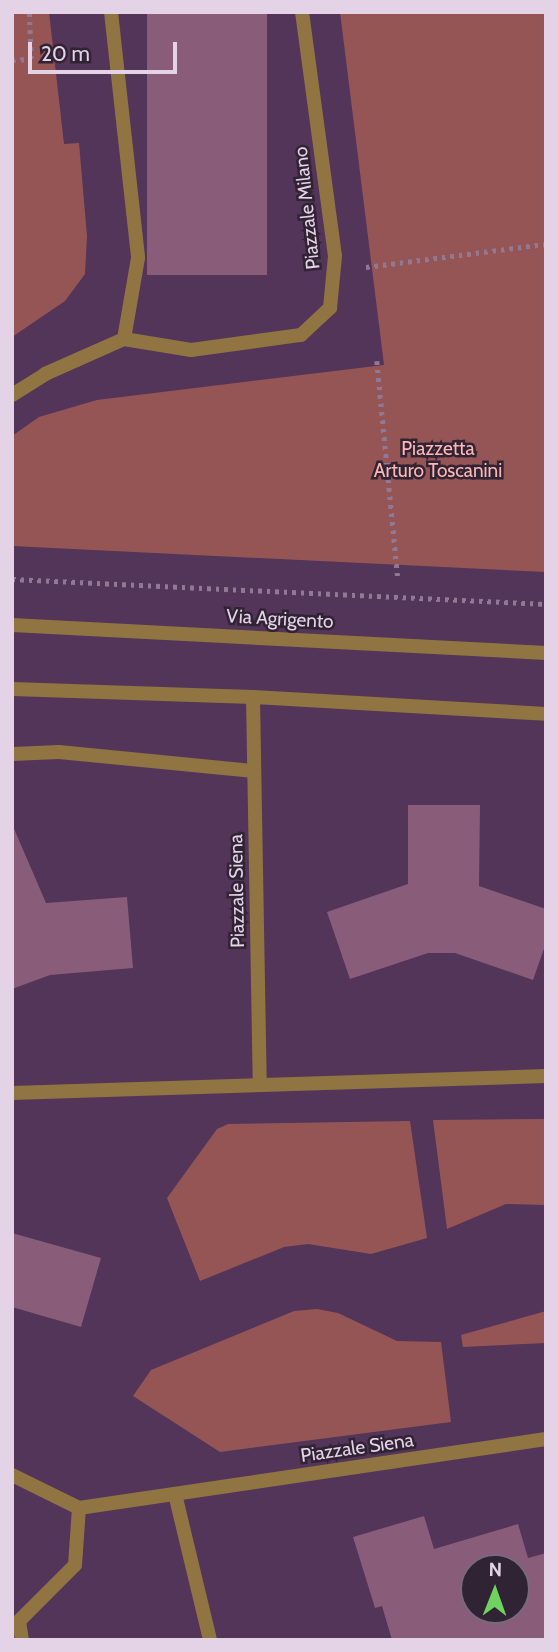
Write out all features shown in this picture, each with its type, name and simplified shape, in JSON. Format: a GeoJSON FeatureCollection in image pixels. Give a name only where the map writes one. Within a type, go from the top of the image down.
{"type":"FeatureCollection","features":[{"type":"Feature","properties":{"kind":"street"},"geometry":{"type":"LineString","coordinates":[[12,395],[45,374],[124,339],[138,258],[111,12]]}},
{"type":"Feature","properties":{"kind":"street","name":"Piazzale Milano"},"geometry":{"type":"LineString","coordinates":[[124,339],[191,350],[301,335],[330,308],[335,256],[303,12]]}},
{"type":"Feature","properties":{"kind":"street","name":"Via Agrigento"},"geometry":{"type":"LineString","coordinates":[[12,625],[546,653]]}},
{"type":"Feature","properties":{"kind":"street"},"geometry":{"type":"LineString","coordinates":[[12,689],[253,697],[546,714]]}},
{"type":"Feature","properties":{"kind":"street","name":"Piazzale Siena"},"geometry":{"type":"LineString","coordinates":[[253,697],[260,1085]]}},
{"type":"Feature","properties":{"kind":"street"},"geometry":{"type":"LineString","coordinates":[[12,754],[59,752],[254,771]]}},
{"type":"Feature","properties":{"kind":"street"},"geometry":{"type":"LineString","coordinates":[[12,1094],[546,1076]]}},
{"type":"Feature","properties":{"kind":"street","name":"Piazzale Siena"},"geometry":{"type":"LineString","coordinates":[[79,1507],[546,1439]]}},
{"type":"Feature","properties":{"kind":"street"},"geometry":{"type":"LineString","coordinates":[[12,1475],[79,1507],[75,1565],[19,1621],[22,1640]]}},
{"type":"Feature","properties":{"kind":"street"},"geometry":{"type":"LineString","coordinates":[[174,1494],[210,1640]]}},
{"type":"Feature","properties":{"kind":"path"},"geometry":{"type":"LineString","coordinates":[[12,60],[31,59],[29,12]]}},
{"type":"Feature","properties":{"kind":"path"},"geometry":{"type":"LineString","coordinates":[[366,267],[546,244]]}},
{"type":"Feature","properties":{"kind":"path"},"geometry":{"type":"LineString","coordinates":[[377,361],[398,579]]}},
{"type":"Feature","properties":{"kind":"path"},"geometry":{"type":"LineString","coordinates":[[12,579],[546,604]]}},
{"type":"Feature","properties":{"kind":"green space"},"geometry":{"type":"Polygon","coordinates":[[[12,12],[49,12],[64,144],[79,143],[87,236],[85,274],[65,301],[12,337],[12,12]]]}},
{"type":"Feature","properties":{"kind":"green space","name":"Piazzetta Arturo Toscanini"},"geometry":{"type":"Polygon","coordinates":[[[340,12],[546,12],[546,572],[12,546],[12,436],[39,417],[97,400],[384,365],[340,12]]]}},
{"type":"Feature","properties":{"kind":"green space"},"geometry":{"type":"Polygon","coordinates":[[[546,1119],[546,1205],[506,1204],[447,1229],[433,1120],[546,1119]]]}},
{"type":"Feature","properties":{"kind":"green space"},"geometry":{"type":"Polygon","coordinates":[[[410,1121],[427,1238],[371,1254],[308,1244],[284,1247],[200,1281],[167,1198],[217,1129],[228,1124],[410,1121]]]}},
{"type":"Feature","properties":{"kind":"green space"},"geometry":{"type":"Polygon","coordinates":[[[317,1309],[338,1313],[397,1341],[441,1342],[451,1422],[220,1452],[133,1396],[151,1370],[294,1311],[317,1309]]]}},
{"type":"Feature","properties":{"kind":"green space"},"geometry":{"type":"Polygon","coordinates":[[[546,1311],[546,1343],[463,1347],[461,1335],[546,1311]]]}},
{"type":"Feature","properties":{"kind":"building"},"geometry":{"type":"Polygon","coordinates":[[[147,12],[267,12],[267,275],[147,275],[147,12]]]}},
{"type":"Feature","properties":{"kind":"building"},"geometry":{"type":"Polygon","coordinates":[[[408,805],[480,805],[479,886],[546,909],[546,943],[533,980],[455,953],[428,953],[350,979],[327,912],[408,884],[408,805]]]}},
{"type":"Feature","properties":{"kind":"building"},"geometry":{"type":"Polygon","coordinates":[[[12,824],[46,903],[127,897],[133,968],[50,975],[12,989],[12,824]]]}},
{"type":"Feature","properties":{"kind":"building"},"geometry":{"type":"Polygon","coordinates":[[[12,1233],[101,1258],[81,1327],[12,1307],[12,1233]]]}},
{"type":"Feature","properties":{"kind":"building"},"geometry":{"type":"Polygon","coordinates":[[[424,1516],[434,1549],[518,1524],[527,1554],[460,1554],[460,1624],[530,1624],[530,1557],[546,1553],[546,1640],[392,1640],[382,1606],[375,1608],[353,1537],[424,1516]]]}}]}
